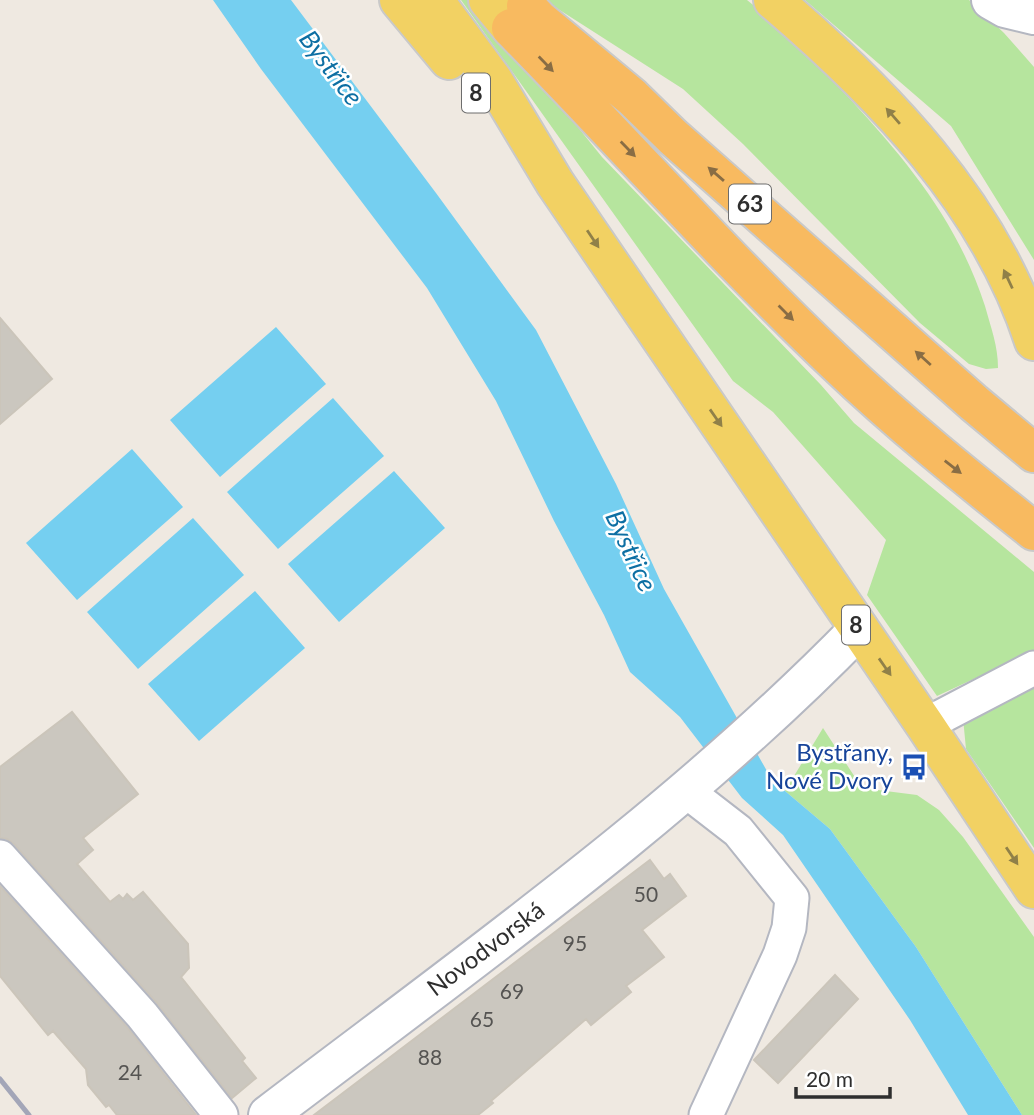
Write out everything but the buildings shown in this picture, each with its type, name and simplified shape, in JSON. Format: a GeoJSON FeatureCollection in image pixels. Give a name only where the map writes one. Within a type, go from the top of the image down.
{"type":"FeatureCollection","features":[{"type":"Feature","properties":{"kind":"highway","name":"63"},"geometry":{"type":"LineString","coordinates":[[511,8],[539,20],[632,97],[673,137],[1034,453]]}},
{"type":"Feature","properties":{"kind":"highway","name":"63"},"geometry":{"type":"LineString","coordinates":[[511,8],[766,293],[837,363],[944,460],[1034,531]]}},
{"type":"Feature","properties":{"kind":"main road","name":"8"},"geometry":{"type":"LineString","coordinates":[[399,0],[508,132],[555,183],[1034,889]]}},
{"type":"Feature","properties":{"kind":"main road"},"geometry":{"type":"LineString","coordinates":[[434,0],[493,80],[555,183]]}},
{"type":"Feature","properties":{"kind":"main road"},"geometry":{"type":"LineString","coordinates":[[773,0],[834,53],[862,82],[963,199],[996,254],[1034,341]]}},
{"type":"Feature","properties":{"kind":"street"},"geometry":{"type":"LineString","coordinates":[[991,0],[1005,8],[1034,15]]}},
{"type":"Feature","properties":{"kind":"street","name":"Novodvorská"},"geometry":{"type":"LineString","coordinates":[[268,1115],[565,889],[693,783],[800,688],[859,629]]}},
{"type":"Feature","properties":{"kind":"street"},"geometry":{"type":"LineString","coordinates":[[925,725],[1034,668]]}},
{"type":"Feature","properties":{"kind":"street"},"geometry":{"type":"LineString","coordinates":[[693,783],[738,831],[792,898],[789,929],[780,955],[706,1115]]}},
{"type":"Feature","properties":{"kind":"street"},"geometry":{"type":"LineString","coordinates":[[0,857],[142,1015],[221,1115]]}},
{"type":"Feature","properties":{"kind":"green space"},"geometry":{"type":"Polygon","coordinates":[[[461,0],[475,0],[602,157],[821,385],[854,423],[1034,572],[1034,651],[937,696],[867,595],[886,540],[773,412],[733,381],[461,0]]]}},
{"type":"Feature","properties":{"kind":"green space"},"geometry":{"type":"Polygon","coordinates":[[[544,0],[747,0],[761,11],[850,99],[930,195],[974,276],[994,337],[998,368],[986,369],[969,364],[920,323],[743,144],[683,89],[544,0]]]}},
{"type":"Feature","properties":{"kind":"green space"},"geometry":{"type":"Polygon","coordinates":[[[805,0],[969,0],[1004,33],[1034,67],[1034,260],[951,126],[805,0]]]}},
{"type":"Feature","properties":{"kind":"green space"},"geometry":{"type":"Polygon","coordinates":[[[1034,683],[1034,848],[966,749],[963,718],[1034,683]]]}},
{"type":"Feature","properties":{"kind":"green space"},"geometry":{"type":"Polygon","coordinates":[[[823,728],[862,788],[917,795],[939,810],[963,837],[1034,937],[1034,1115],[1022,1115],[916,947],[830,829],[785,791],[823,728]]]}},
{"type":"Feature","properties":{"kind":"water","name":"Bystřice"},"geometry":{"type":"Polygon","coordinates":[[[213,0],[291,0],[536,330],[616,484],[664,589],[772,780],[830,829],[916,947],[1022,1115],[968,1115],[910,1020],[783,835],[742,798],[680,717],[630,672],[496,401],[427,288],[261,69],[213,0]]]}},
{"type":"Feature","properties":{"kind":"water"},"geometry":{"type":"Polygon","coordinates":[[[276,327],[326,384],[220,477],[170,420],[276,327]]]}},
{"type":"Feature","properties":{"kind":"water"},"geometry":{"type":"Polygon","coordinates":[[[333,398],[384,456],[278,549],[227,492],[333,398]]]}},
{"type":"Feature","properties":{"kind":"water"},"geometry":{"type":"Polygon","coordinates":[[[132,449],[183,507],[77,600],[26,543],[132,449]]]}},
{"type":"Feature","properties":{"kind":"water"},"geometry":{"type":"Polygon","coordinates":[[[394,471],[445,528],[339,622],[288,564],[394,471]]]}},
{"type":"Feature","properties":{"kind":"water"},"geometry":{"type":"Polygon","coordinates":[[[193,518],[244,575],[138,669],[87,612],[193,518]]]}},
{"type":"Feature","properties":{"kind":"water"},"geometry":{"type":"Polygon","coordinates":[[[255,591],[305,648],[199,741],[148,684],[255,591]]]}},
{"type":"Feature","properties":{"kind":"railway"},"geometry":{"type":"LineString","coordinates":[[0,1079],[29,1115]]}},
{"type":"Feature","properties":{"kind":"place","name":"Bystřany, Nové Dvory"},"geometry":{"type":"Point","coordinates":[914,767]}}]}
